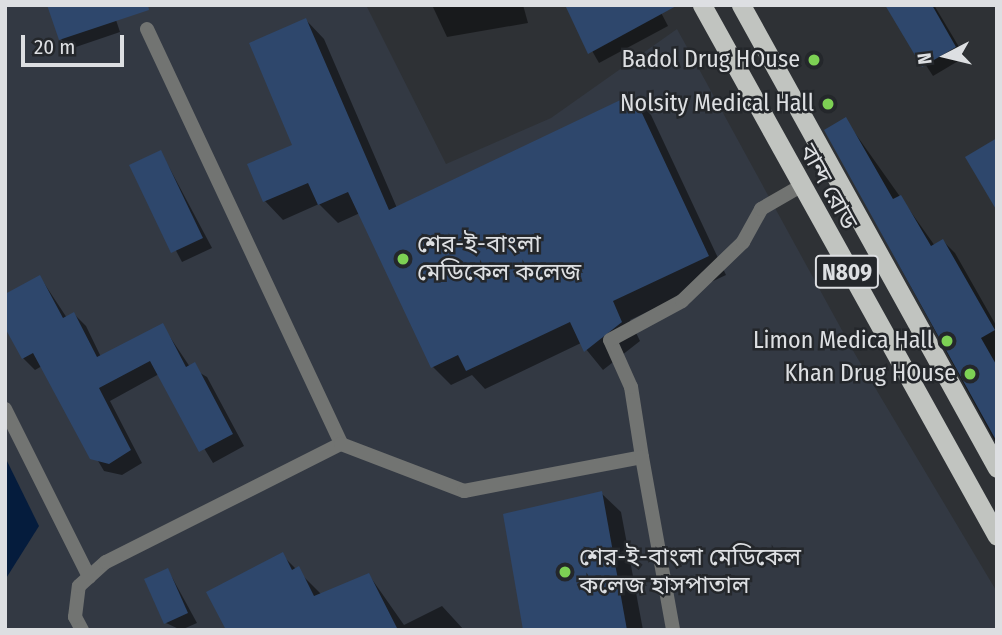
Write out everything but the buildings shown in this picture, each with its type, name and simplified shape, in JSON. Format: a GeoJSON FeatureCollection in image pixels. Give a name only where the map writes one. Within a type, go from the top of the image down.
{"type":"FeatureCollection","features":[{"type":"Feature","properties":{"kind":"highway","name":"বান্দ রোড"},"geometry":{"type":"LineString","coordinates":[[702,5],[799,187],[997,536]]}},
{"type":"Feature","properties":{"kind":"highway","name":"বান্দ রোড"},"geometry":{"type":"LineString","coordinates":[[741,5],[828,171],[997,468]]}},
{"type":"Feature","properties":{"kind":"highway"},"geometry":{"type":"LineString","coordinates":[[799,187],[828,171]]}},
{"type":"Feature","properties":{"kind":"lane"},"geometry":{"type":"LineString","coordinates":[[147,29],[341,444],[464,491],[642,457]]}},
{"type":"Feature","properties":{"kind":"lane"},"geometry":{"type":"LineString","coordinates":[[673,630],[631,387],[610,340],[682,301],[743,242],[761,209],[799,187]]}},
{"type":"Feature","properties":{"kind":"lane"},"geometry":{"type":"LineString","coordinates":[[5,409],[89,577]]}},
{"type":"Feature","properties":{"kind":"lane"},"geometry":{"type":"LineString","coordinates":[[82,630],[75,617],[79,586],[106,562],[341,444]]}},
{"type":"Feature","properties":{"kind":"shaded area","name":"শের-ই-বাংলা মেডিকেল কলেজ"},"geometry":{"type":"Polygon","coordinates":[[[5,5],[366,5],[446,164],[551,118],[677,29],[855,354],[997,592],[997,630],[5,630],[5,5]]]}},
{"type":"Feature","properties":{"kind":"water"},"geometry":{"type":"Polygon","coordinates":[[[5,457],[39,526],[5,580],[5,457]]]}},
{"type":"Feature","properties":{"kind":"place","name":"Badol Drug HOuse"},"geometry":{"type":"Point","coordinates":[814,60]}},
{"type":"Feature","properties":{"kind":"place","name":"Nolsity Medical Hall"},"geometry":{"type":"Point","coordinates":[828,104]}},
{"type":"Feature","properties":{"kind":"place","name":"শের-ই-বাংলা মেডিকেল কলেজ"},"geometry":{"type":"Point","coordinates":[403,259]}},
{"type":"Feature","properties":{"kind":"place","name":"Limon Medica Hall"},"geometry":{"type":"Point","coordinates":[947,341]}},
{"type":"Feature","properties":{"kind":"place","name":"Khan Drug HOuse"},"geometry":{"type":"Point","coordinates":[970,374]}},
{"type":"Feature","properties":{"kind":"place","name":"শের-ই-বাংলা মেডিকেল কলেজ হাসপাতাল"},"geometry":{"type":"Point","coordinates":[565,572]}}]}
